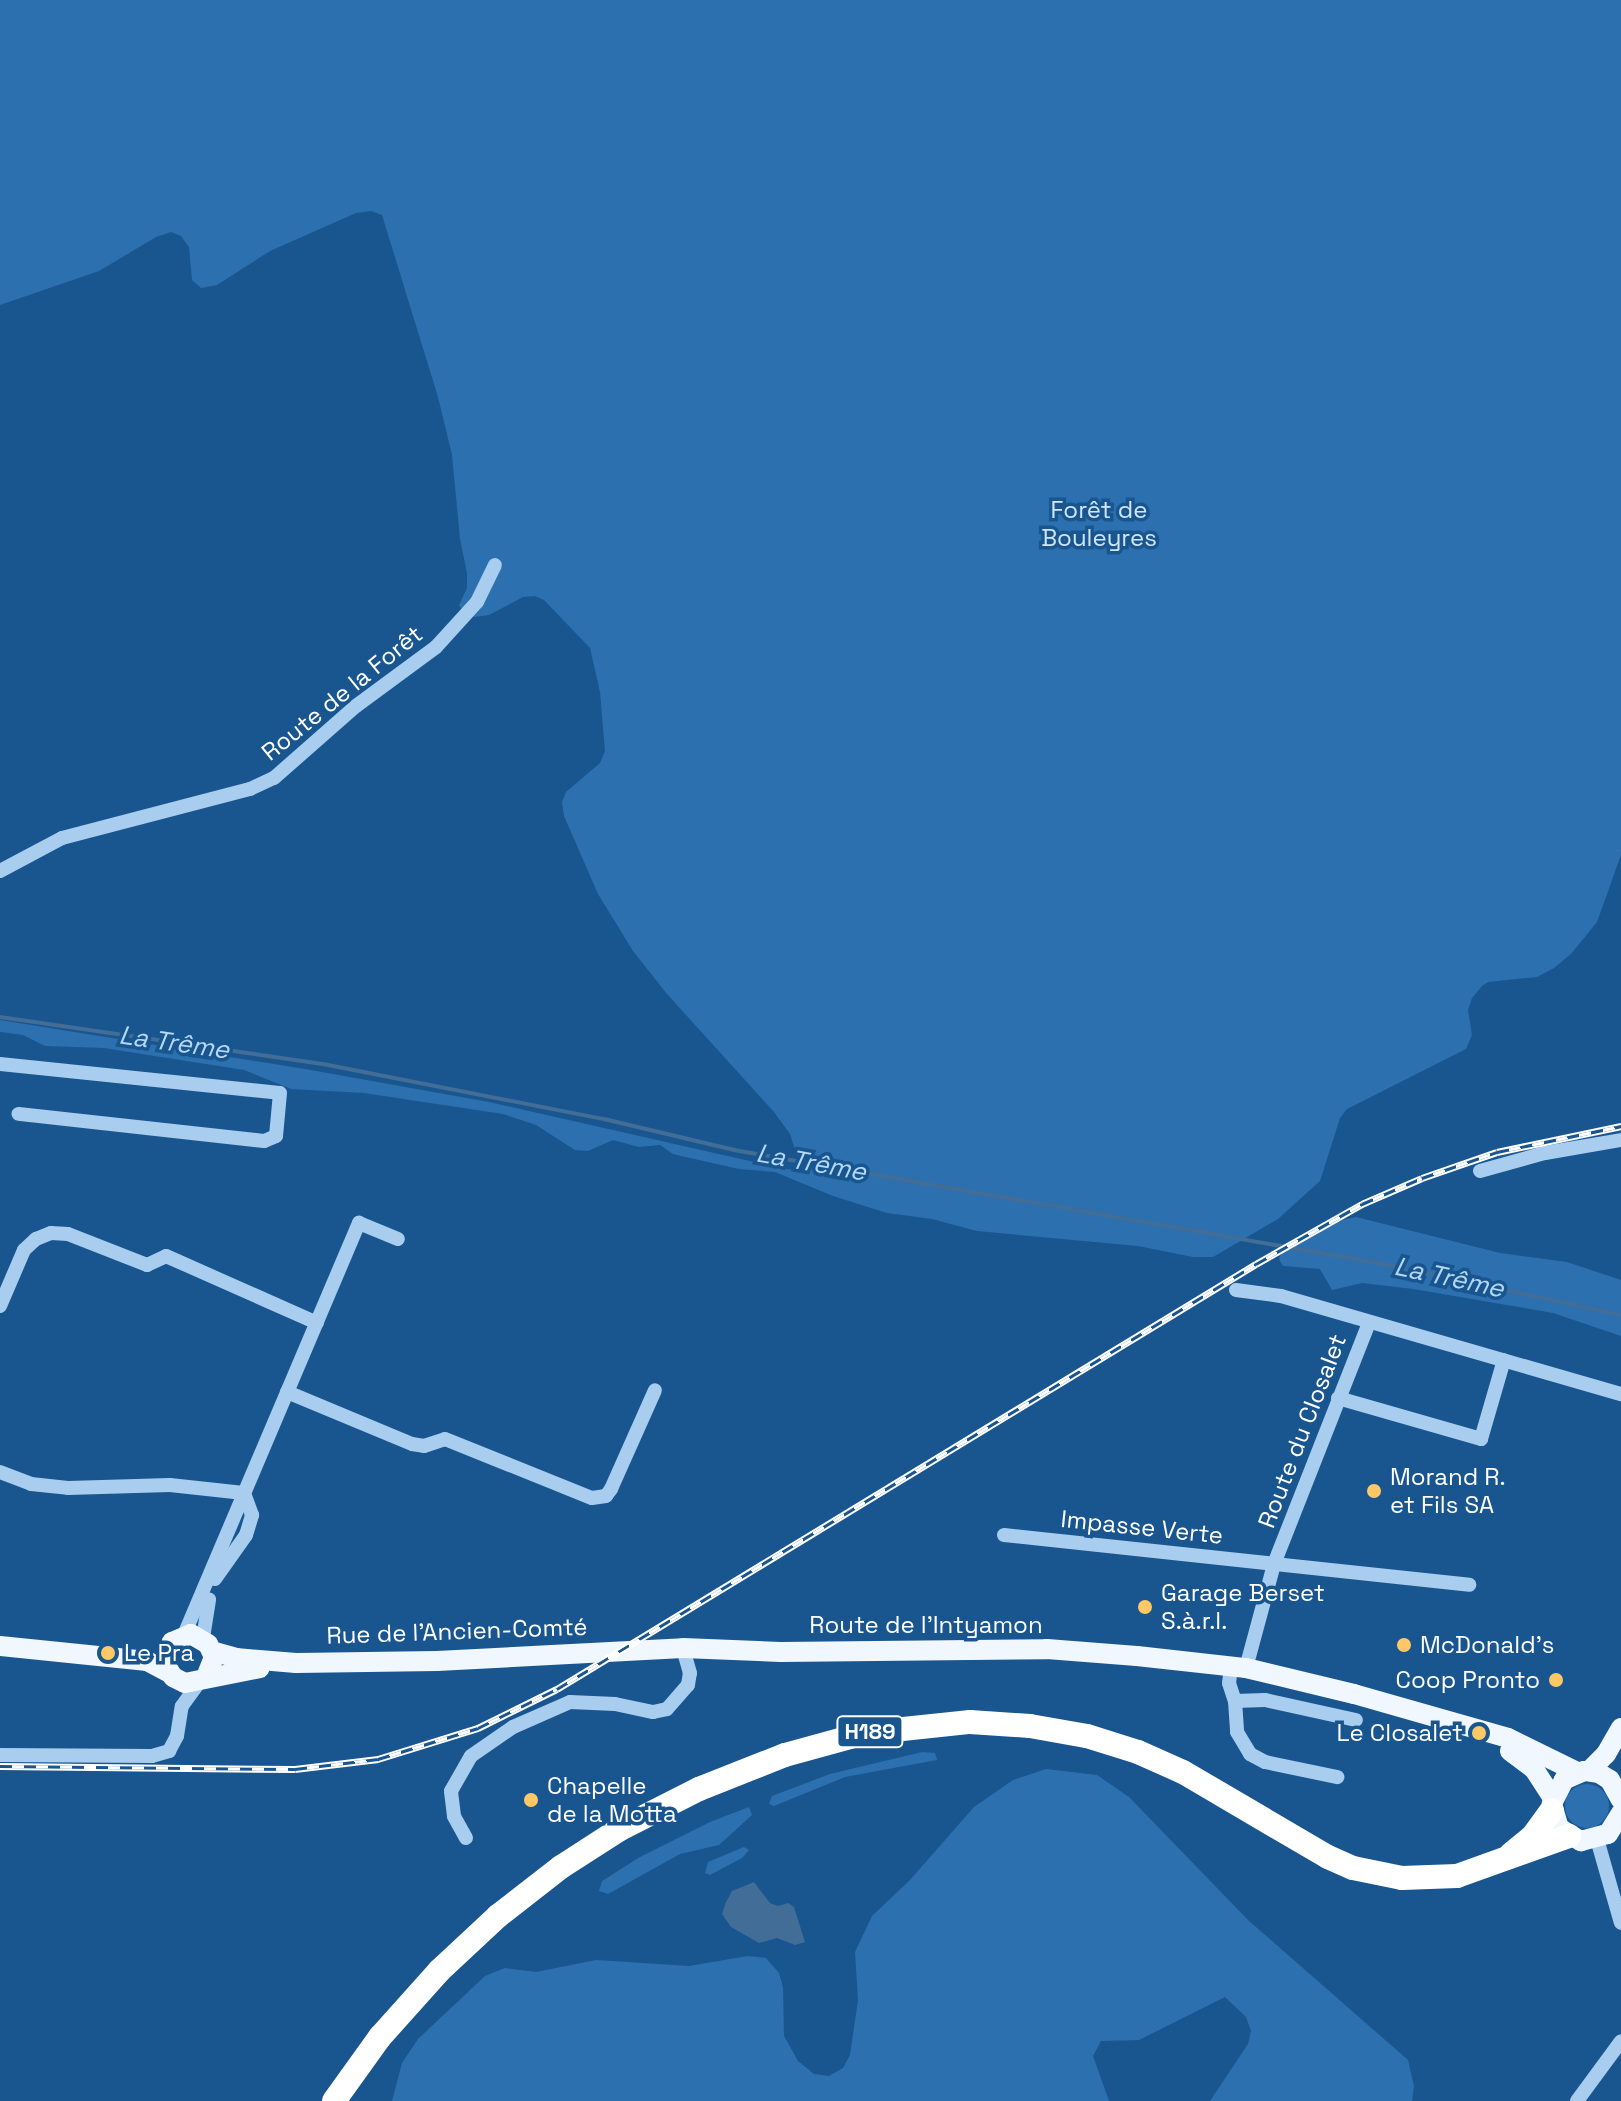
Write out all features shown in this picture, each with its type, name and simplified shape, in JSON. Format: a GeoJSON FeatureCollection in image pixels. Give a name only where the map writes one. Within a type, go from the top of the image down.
{"type":"FeatureCollection","features":[{"type":"Feature","properties":{"kind":"highway","name":"H189"},"geometry":{"type":"LineString","coordinates":[[334,2101],[380,2037],[439,1971],[498,1916],[561,1867],[620,1829],[699,1789],[785,1755],[865,1733],[934,1723],[970,1722],[1030,1726],[1087,1736],[1183,1772],[1301,1842],[1353,1868],[1422,1880],[1457,1876],[1569,1836]]}},
{"type":"Feature","properties":{"kind":"highway","name":"H189"},"geometry":{"type":"LineString","coordinates":[[1500,1862],[1533,1836],[1552,1804]]}},
{"type":"Feature","properties":{"kind":"main road","name":"Rue de l'Ancien-Comté"},"geometry":{"type":"LineString","coordinates":[[100,1654],[193,1641],[236,1658],[296,1663],[620,1651]]}},
{"type":"Feature","properties":{"kind":"main road"},"geometry":{"type":"LineString","coordinates":[[193,1641],[213,1665],[203,1679],[185,1683],[171,1674],[165,1656],[193,1641]]}},
{"type":"Feature","properties":{"kind":"main road","name":"Rue de l'Ancien-Comté"},"geometry":{"type":"LineString","coordinates":[[0,1646],[147,1661],[171,1674]]}},
{"type":"Feature","properties":{"kind":"main road","name":"Route de l'Intyamon"},"geometry":{"type":"LineString","coordinates":[[620,1651],[683,1648],[781,1652],[1047,1649],[1238,1667],[1354,1694],[1479,1733]]}},
{"type":"Feature","properties":{"kind":"main road","name":"Rue de l'Ancien-Comté"},"geometry":{"type":"LineString","coordinates":[[203,1679],[296,1663]]}},
{"type":"Feature","properties":{"kind":"main road"},"geometry":{"type":"LineString","coordinates":[[1552,1804],[1564,1780],[1583,1772],[1606,1754],[1621,1728]]}},
{"type":"Feature","properties":{"kind":"main road"},"geometry":{"type":"LineString","coordinates":[[1479,1733],[1517,1742],[1583,1772],[1606,1777],[1620,1805]]}},
{"type":"Feature","properties":{"kind":"main road"},"geometry":{"type":"LineString","coordinates":[[1479,1733],[1528,1763],[1552,1804],[1559,1828],[1581,1841],[1608,1834],[1620,1805],[1621,1765]]}},
{"type":"Feature","properties":{"kind":"street","name":"Route de la Forêt"},"geometry":{"type":"LineString","coordinates":[[0,871],[62,838],[250,789],[274,778],[356,706],[436,647],[477,602],[495,565]]}},
{"type":"Feature","properties":{"kind":"street"},"geometry":{"type":"LineString","coordinates":[[0,1064],[280,1093],[276,1136],[264,1141],[18,1114]]}},
{"type":"Feature","properties":{"kind":"street"},"geometry":{"type":"LineString","coordinates":[[1480,1171],[1545,1153],[1621,1140]]}},
{"type":"Feature","properties":{"kind":"street"},"geometry":{"type":"LineString","coordinates":[[193,1641],[216,1575],[246,1535],[252,1515],[244,1493],[359,1223],[398,1239]]}},
{"type":"Feature","properties":{"kind":"street"},"geometry":{"type":"LineString","coordinates":[[0,1306],[24,1250],[36,1239],[51,1233],[68,1234],[147,1265],[166,1256],[317,1323]]}},
{"type":"Feature","properties":{"kind":"street"},"geometry":{"type":"LineString","coordinates":[[1236,1290],[1281,1296],[1369,1323]]}},
{"type":"Feature","properties":{"kind":"street","name":"Route du Closalet"},"geometry":{"type":"LineString","coordinates":[[1238,1667],[1274,1564],[1369,1323],[1621,1394]]}},
{"type":"Feature","properties":{"kind":"street"},"geometry":{"type":"LineString","coordinates":[[1338,1398],[1481,1439],[1504,1360]]}},
{"type":"Feature","properties":{"kind":"street"},"geometry":{"type":"LineString","coordinates":[[287,1392],[412,1444],[424,1446],[445,1439],[592,1498],[606,1496],[611,1489],[655,1390]]}},
{"type":"Feature","properties":{"kind":"street"},"geometry":{"type":"LineString","coordinates":[[0,1472],[31,1484],[68,1488],[170,1485],[244,1493]]}},
{"type":"Feature","properties":{"kind":"street","name":"Impasse Verte"},"geometry":{"type":"LineString","coordinates":[[1004,1535],[1469,1585]]}},
{"type":"Feature","properties":{"kind":"street"},"geometry":{"type":"LineString","coordinates":[[466,1838],[454,1816],[451,1791],[471,1756],[513,1727],[570,1702],[615,1704],[653,1712],[667,1709],[688,1685],[690,1673],[683,1648]]}},
{"type":"Feature","properties":{"kind":"street"},"geometry":{"type":"LineString","coordinates":[[1238,1667],[1229,1683],[1235,1701],[1237,1732],[1250,1754],[1265,1762],[1337,1777]]}},
{"type":"Feature","properties":{"kind":"street"},"geometry":{"type":"LineString","coordinates":[[171,1674],[182,1706]]}},
{"type":"Feature","properties":{"kind":"street"},"geometry":{"type":"LineString","coordinates":[[0,1755],[169,1751],[177,1736],[182,1706],[203,1679]]}},
{"type":"Feature","properties":{"kind":"street"},"geometry":{"type":"LineString","coordinates":[[1235,1701],[1265,1700],[1356,1720]]}},
{"type":"Feature","properties":{"kind":"street"},"geometry":{"type":"LineString","coordinates":[[1597,1839],[1621,1923]]}},
{"type":"Feature","properties":{"kind":"street"},"geometry":{"type":"LineString","coordinates":[[1577,2101],[1621,2041]]}},
{"type":"Feature","properties":{"kind":"green space","name":"Forêt de Bouleyres"},"geometry":{"type":"Polygon","coordinates":[[[0,0],[1621,0],[1621,855],[1597,922],[1571,954],[1554,968],[1537,977],[1488,982],[1482,986],[1472,998],[1468,1010],[1472,1035],[1466,1049],[1347,1109],[1340,1118],[1320,1181],[1278,1219],[1213,1257],[1193,1257],[1138,1246],[977,1231],[932,1219],[887,1213],[833,1196],[775,1172],[739,1169],[690,1158],[673,1154],[660,1145],[639,1147],[613,1140],[588,1151],[575,1150],[536,1125],[503,1114],[364,1093],[291,1089],[244,1070],[104,1048],[45,1046],[23,1035],[0,1032],[0,1020],[305,1069],[489,1102],[776,1167],[793,1170],[800,1165],[790,1134],[774,1112],[667,994],[633,951],[598,894],[564,816],[562,802],[566,792],[600,763],[605,751],[600,692],[590,648],[544,600],[535,596],[523,597],[489,615],[474,617],[463,612],[459,605],[467,588],[467,573],[460,539],[452,455],[438,397],[382,215],[371,211],[356,213],[270,251],[217,285],[201,288],[192,280],[189,247],[181,236],[171,232],[156,237],[99,271],[0,305],[0,0]]]}},
{"type":"Feature","properties":{"kind":"green space"},"geometry":{"type":"Polygon","coordinates":[[[1356,1217],[1500,1253],[1567,1262],[1621,1280],[1621,1336],[1553,1313],[1413,1289],[1362,1283],[1332,1290],[1320,1269],[1283,1266],[1279,1259],[1282,1251],[1334,1222],[1356,1217]]]}},
{"type":"Feature","properties":{"kind":"green space"},"geometry":{"type":"Polygon","coordinates":[[[922,1752],[935,1753],[937,1760],[845,1777],[774,1806],[769,1804],[772,1796],[830,1774],[922,1752]]]}},
{"type":"Feature","properties":{"kind":"green space"},"geometry":{"type":"Polygon","coordinates":[[[1046,1769],[1097,1775],[1129,1797],[1249,1921],[1408,2060],[1414,2086],[1412,2101],[1210,2101],[1248,2044],[1251,2031],[1246,2017],[1225,1997],[1139,2040],[1101,2041],[1093,2056],[1109,2101],[392,2101],[402,2063],[418,2039],[485,1976],[505,1968],[536,1972],[596,1960],[689,1966],[748,1956],[766,1958],[779,1973],[783,1987],[784,2036],[798,2061],[814,2074],[829,2076],[843,2068],[850,2055],[858,2000],[855,1952],[872,1916],[910,1880],[974,1807],[1013,1780],[1046,1769]]]}},
{"type":"Feature","properties":{"kind":"green space"},"geometry":{"type":"Polygon","coordinates":[[[1587,1784],[1603,1790],[1609,1806],[1603,1822],[1587,1828],[1571,1822],[1565,1806],[1571,1790],[1587,1784]]]}},
{"type":"Feature","properties":{"kind":"green space"},"geometry":{"type":"Polygon","coordinates":[[[749,1807],[752,1815],[719,1845],[680,1854],[608,1894],[599,1891],[602,1881],[640,1857],[710,1822],[749,1807]]]}},
{"type":"Feature","properties":{"kind":"green space"},"geometry":{"type":"Polygon","coordinates":[[[744,1847],[749,1850],[742,1858],[710,1875],[705,1873],[708,1862],[744,1847]]]}},
{"type":"Feature","properties":{"kind":"shaded area"},"geometry":{"type":"Polygon","coordinates":[[[754,1882],[770,1903],[778,1906],[788,1903],[794,1907],[805,1942],[795,1945],[777,1938],[759,1943],[731,1927],[722,1914],[726,1902],[732,1891],[754,1882]]]}},
{"type":"Feature","properties":{"kind":"waterway","name":"La Trême"},"geometry":{"type":"LineString","coordinates":[[0,1017],[328,1065],[604,1119],[734,1150],[1400,1267],[1621,1315]]}},
{"type":"Feature","properties":{"kind":"railway"},"geometry":{"type":"LineString","coordinates":[[0,1766],[295,1769],[378,1759],[478,1728],[557,1689],[1256,1264],[1362,1204],[1422,1178],[1497,1152],[1621,1126]]}},
{"type":"Feature","properties":{"kind":"place","name":"Morand R. et Fils SA"},"geometry":{"type":"Point","coordinates":[1374,1491]}},
{"type":"Feature","properties":{"kind":"place","name":"Garage Berset S.à.r.l."},"geometry":{"type":"Point","coordinates":[1145,1607]}},
{"type":"Feature","properties":{"kind":"place","name":"McDonald's"},"geometry":{"type":"Point","coordinates":[1404,1645]}},
{"type":"Feature","properties":{"kind":"place","name":"Le Pra"},"geometry":{"type":"Point","coordinates":[108,1653]}},
{"type":"Feature","properties":{"kind":"place","name":"Coop Pronto"},"geometry":{"type":"Point","coordinates":[1556,1680]}},
{"type":"Feature","properties":{"kind":"place","name":"Le Closalet"},"geometry":{"type":"Point","coordinates":[1479,1733]}},
{"type":"Feature","properties":{"kind":"place","name":"Chapelle de la Motta"},"geometry":{"type":"Point","coordinates":[531,1800]}}]}
